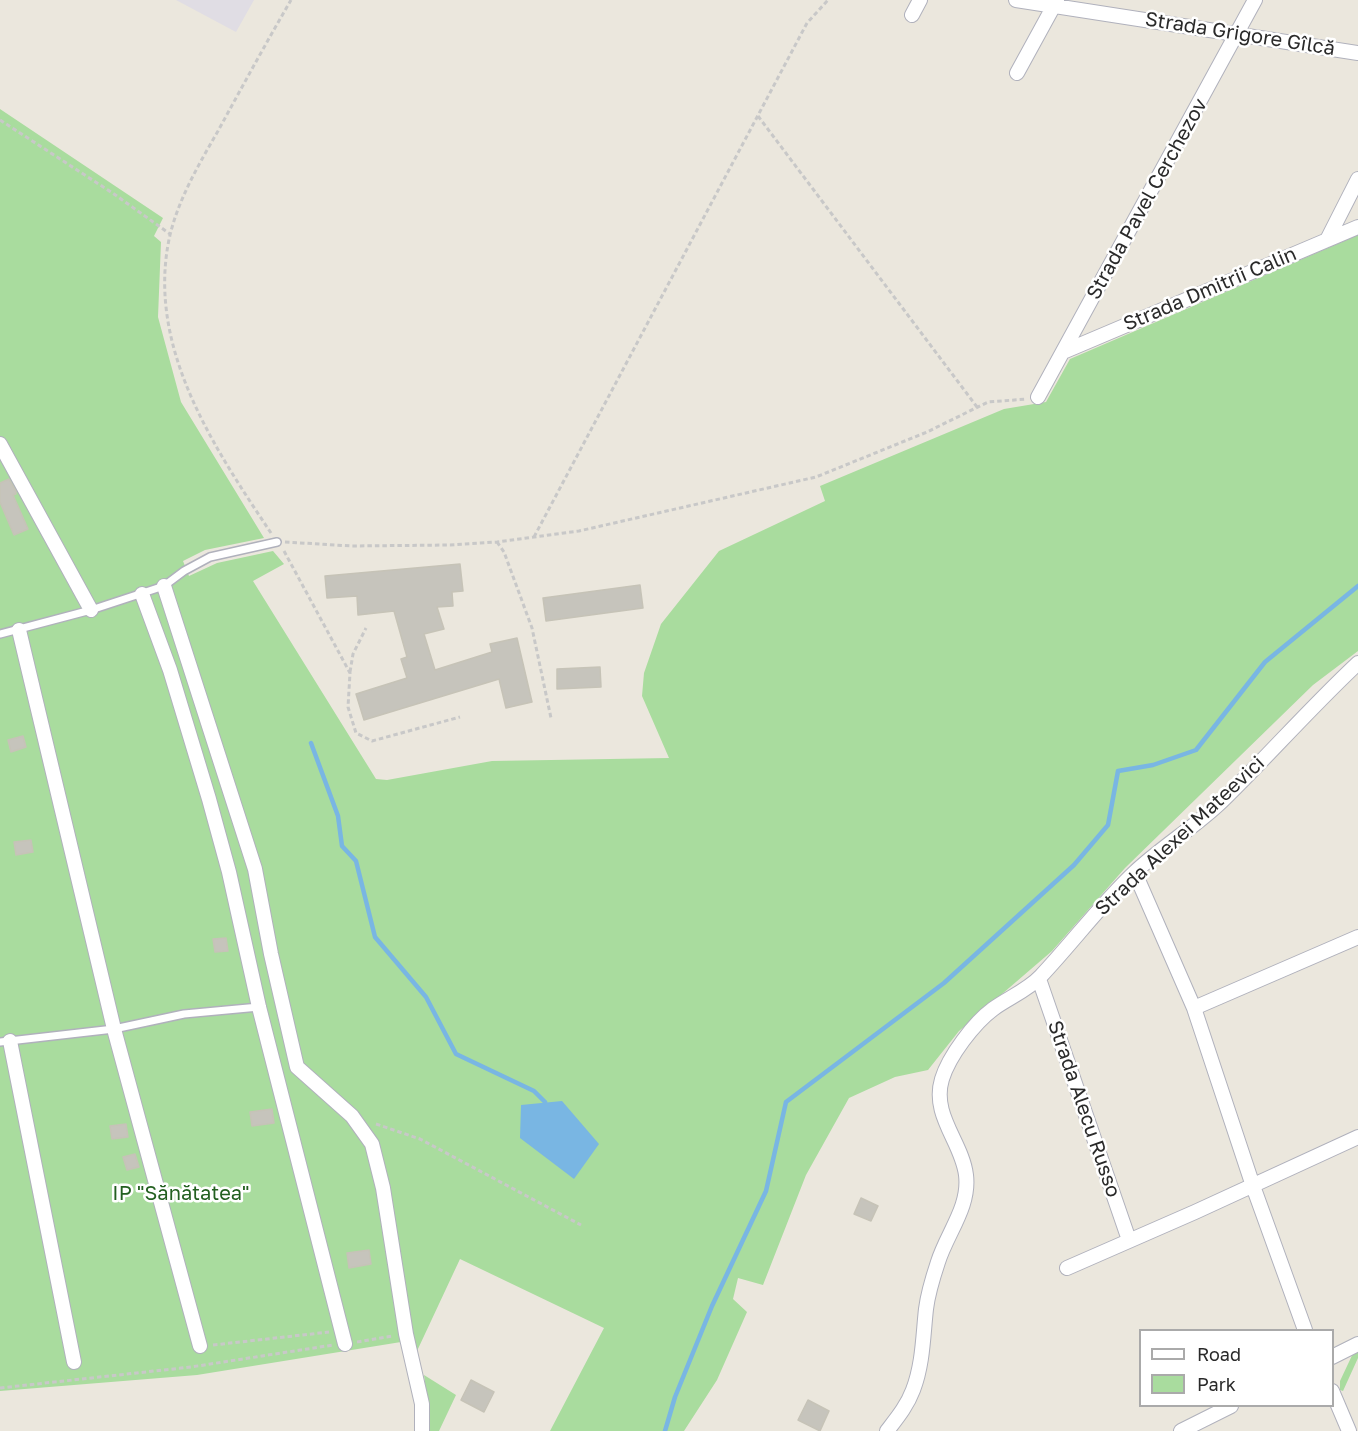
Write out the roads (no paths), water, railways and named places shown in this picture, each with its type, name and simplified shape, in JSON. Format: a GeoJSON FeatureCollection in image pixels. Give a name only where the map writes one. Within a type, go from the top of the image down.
{"type":"FeatureCollection","features":[{"type":"Feature","properties":{"kind":"street"},"geometry":{"type":"LineString","coordinates":[[912,15],[920,0]]}},
{"type":"Feature","properties":{"kind":"street","name":"Strada Grigore Gîlcă"},"geometry":{"type":"LineString","coordinates":[[1016,0],[1056,3],[1358,53]]}},
{"type":"Feature","properties":{"kind":"street","name":"Strada Pavel Cerchezov"},"geometry":{"type":"LineString","coordinates":[[1038,398],[1255,0]]}},
{"type":"Feature","properties":{"kind":"street"},"geometry":{"type":"LineString","coordinates":[[1017,73],[1056,3]]}},
{"type":"Feature","properties":{"kind":"street"},"geometry":{"type":"LineString","coordinates":[[1327,240],[1358,179]]}},
{"type":"Feature","properties":{"kind":"street","name":"Strada Dmitrii Calin"},"geometry":{"type":"LineString","coordinates":[[1063,352],[1358,227]]}},
{"type":"Feature","properties":{"kind":"street"},"geometry":{"type":"LineString","coordinates":[[0,444],[91,610]]}},
{"type":"Feature","properties":{"kind":"street"},"geometry":{"type":"LineString","coordinates":[[164,586],[255,869],[271,954],[297,1067],[352,1116],[372,1144],[382,1188],[406,1334],[422,1404],[422,1431]]}},
{"type":"Feature","properties":{"kind":"street"},"geometry":{"type":"LineString","coordinates":[[142,594],[170,670],[209,799],[343,1337]]}},
{"type":"Feature","properties":{"kind":"street"},"geometry":{"type":"LineString","coordinates":[[19,630],[114,1029],[200,1346]]}},
{"type":"Feature","properties":{"kind":"street","name":"Strada Alexei Mateevici"},"geometry":{"type":"LineString","coordinates":[[887,1431],[902,1413],[913,1389],[920,1367],[926,1305],[938,1260],[964,1202],[967,1189],[962,1159],[940,1104],[939,1090],[942,1076],[977,1022],[1039,979],[1135,873],[1223,800],[1358,663]]}},
{"type":"Feature","properties":{"kind":"street"},"geometry":{"type":"LineString","coordinates":[[1135,873],[1194,1008],[1253,1186],[1305,1329]]}},
{"type":"Feature","properties":{"kind":"street"},"geometry":{"type":"LineString","coordinates":[[1194,1008],[1358,937]]}},
{"type":"Feature","properties":{"kind":"street","name":"Strada Alecu Russo"},"geometry":{"type":"LineString","coordinates":[[1039,979],[1128,1240]]}},
{"type":"Feature","properties":{"kind":"street"},"geometry":{"type":"LineString","coordinates":[[5,1041],[74,1362]]}},
{"type":"Feature","properties":{"kind":"street"},"geometry":{"type":"LineString","coordinates":[[1067,1268],[1358,1137]]}},
{"type":"Feature","properties":{"kind":"street"},"geometry":{"type":"LineString","coordinates":[[1334,1356],[1358,1344]]}},
{"type":"Feature","properties":{"kind":"street"},"geometry":{"type":"LineString","coordinates":[[1334,1396],[1348,1431]]}},
{"type":"Feature","properties":{"kind":"street"},"geometry":{"type":"LineString","coordinates":[[1181,1431],[1230,1407]]}},
{"type":"Feature","properties":{"kind":"lane"},"geometry":{"type":"LineString","coordinates":[[0,634],[91,610],[164,586],[184,571],[210,557],[278,542]]}},
{"type":"Feature","properties":{"kind":"lane"},"geometry":{"type":"LineString","coordinates":[[5,1041],[114,1029],[184,1014],[259,1007]]}},
{"type":"Feature","properties":{"kind":"water"},"geometry":{"type":"Polygon","coordinates":[[[562,1101],[599,1144],[574,1179],[520,1138],[521,1105],[562,1101]]]}},
{"type":"Feature","properties":{"kind":"waterway"},"geometry":{"type":"LineString","coordinates":[[665,1431],[675,1397],[712,1306],[766,1191],[786,1102],[944,983],[1074,865],[1108,825],[1118,771],[1153,765],[1196,750],[1265,662],[1358,586]]}},
{"type":"Feature","properties":{"kind":"waterway"},"geometry":{"type":"LineString","coordinates":[[311,743],[338,816],[342,846],[356,861],[375,937],[426,997],[456,1054],[534,1091],[545,1102]]}},
{"type":"Feature","properties":{"kind":"park label","name":"IP \"Sănătatea\""},"geometry":{"type":"Point","coordinates":[181,1194]}}]}
